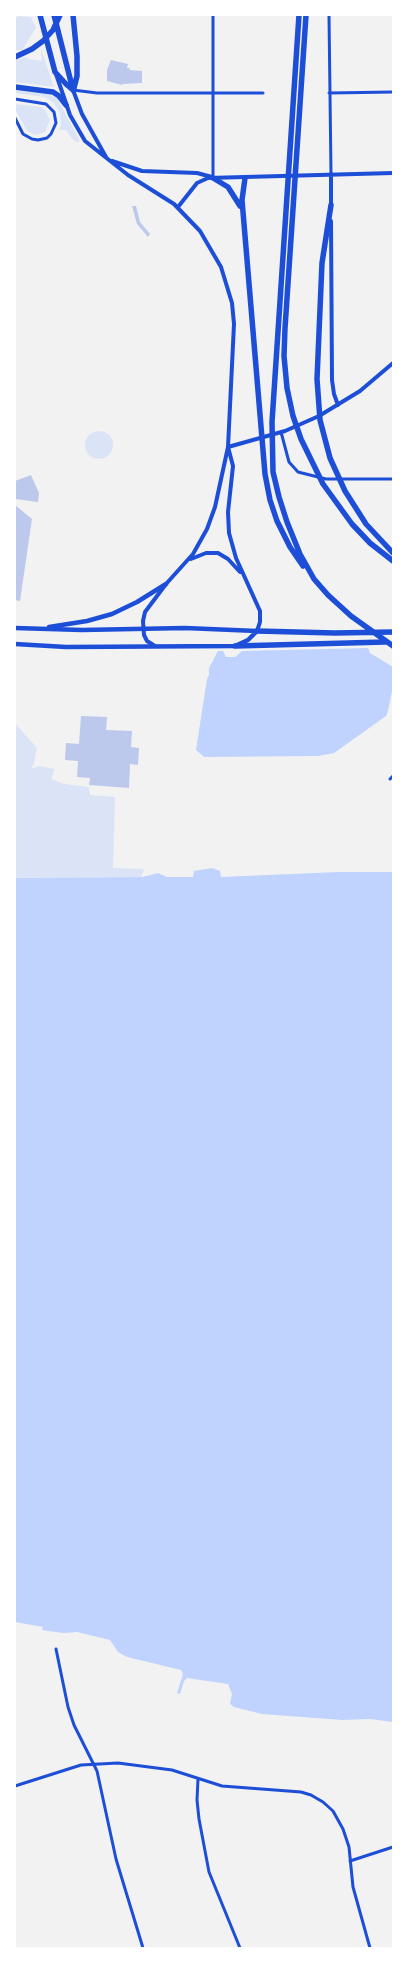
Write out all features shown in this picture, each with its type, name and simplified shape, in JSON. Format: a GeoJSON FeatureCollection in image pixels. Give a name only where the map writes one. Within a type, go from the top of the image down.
{"type":"FeatureCollection","features":[{"type":"Feature","properties":{"kind":"highway"},"geometry":{"type":"LineString","coordinates":[[40,15],[55,72],[73,90]]}},
{"type":"Feature","properties":{"kind":"highway"},"geometry":{"type":"LineString","coordinates":[[54,15],[73,90]]}},
{"type":"Feature","properties":{"kind":"highway"},"geometry":{"type":"LineString","coordinates":[[15,57],[29,51],[48,36],[60,15]]}},
{"type":"Feature","properties":{"kind":"highway"},"geometry":{"type":"LineString","coordinates":[[73,15],[77,56],[73,90]]}},
{"type":"Feature","properties":{"kind":"highway"},"geometry":{"type":"LineString","coordinates":[[299,15],[272,422],[272,454],[276,485],[284,516],[300,554],[314,579]]}},
{"type":"Feature","properties":{"kind":"highway"},"geometry":{"type":"LineString","coordinates":[[306,15],[284,341],[285,369],[292,409],[306,453],[327,492],[358,531],[393,561]]}},
{"type":"Feature","properties":{"kind":"highway"},"geometry":{"type":"LineString","coordinates":[[15,87],[52,92],[59,96],[66,106]]}},
{"type":"Feature","properties":{"kind":"highway"},"geometry":{"type":"LineString","coordinates":[[213,178],[232,191],[240,204],[243,215]]}},
{"type":"Feature","properties":{"kind":"highway"},"geometry":{"type":"LineString","coordinates":[[245,178],[242,194],[243,215],[257,388],[264,465],[272,507],[290,547],[314,579],[347,613],[393,646]]}},
{"type":"Feature","properties":{"kind":"highway"},"geometry":{"type":"LineString","coordinates":[[331,205],[322,256],[317,364],[319,413],[324,439],[342,485],[357,512],[393,553]]}},
{"type":"Feature","properties":{"kind":"highway"},"geometry":{"type":"LineString","coordinates":[[257,630],[335,633],[393,632]]}},
{"type":"Feature","properties":{"kind":"highway"},"geometry":{"type":"LineString","coordinates":[[235,646],[393,642]]}},
{"type":"Feature","properties":{"kind":"main road"},"geometry":{"type":"LineString","coordinates":[[32,629],[82,622],[107,616],[137,602],[166,584]]}},
{"type":"Feature","properties":{"kind":"main road"},"geometry":{"type":"LineString","coordinates":[[15,628],[257,630]]}},
{"type":"Feature","properties":{"kind":"main road"},"geometry":{"type":"LineString","coordinates":[[15,644],[66,646],[235,646],[248,640],[257,630]]}},
{"type":"Feature","properties":{"kind":"street"},"geometry":{"type":"LineString","coordinates":[[213,15],[213,178]]}},
{"type":"Feature","properties":{"kind":"street"},"geometry":{"type":"LineString","coordinates":[[329,15],[332,380],[338,405]]}},
{"type":"Feature","properties":{"kind":"street"},"geometry":{"type":"LineString","coordinates":[[55,72],[72,120],[86,141],[128,175],[178,207],[208,242],[221,267],[229,291],[234,324],[228,447],[212,518],[204,536],[189,560],[166,584],[145,612],[143,628],[146,640],[155,646]]}},
{"type":"Feature","properties":{"kind":"street"},"geometry":{"type":"LineString","coordinates":[[213,178],[197,173],[138,170],[107,159],[82,114],[73,90],[97,93],[263,93]]}},
{"type":"Feature","properties":{"kind":"street"},"geometry":{"type":"LineString","coordinates":[[329,93],[393,92]]}},
{"type":"Feature","properties":{"kind":"street"},"geometry":{"type":"LineString","coordinates":[[15,99],[46,104],[54,112],[56,123],[47,138],[38,140],[23,134],[15,118]]}},
{"type":"Feature","properties":{"kind":"street"},"geometry":{"type":"LineString","coordinates":[[178,207],[199,181],[213,178],[393,173]]}},
{"type":"Feature","properties":{"kind":"street"},"geometry":{"type":"LineString","coordinates":[[228,447],[281,432],[307,422],[365,387],[393,363]]}},
{"type":"Feature","properties":{"kind":"street"},"geometry":{"type":"LineString","coordinates":[[281,432],[289,462],[298,472],[326,479],[393,479]]}},
{"type":"Feature","properties":{"kind":"street"},"geometry":{"type":"LineString","coordinates":[[228,447],[233,466],[228,506],[228,527],[234,552],[260,615],[257,630]]}},
{"type":"Feature","properties":{"kind":"street"},"geometry":{"type":"LineString","coordinates":[[189,560],[206,553],[218,553],[228,559],[244,576]]}},
{"type":"Feature","properties":{"kind":"street"},"geometry":{"type":"LineString","coordinates":[[56,1649],[68,1707],[74,1725],[97,1771],[116,1858],[143,1948]]}},
{"type":"Feature","properties":{"kind":"street"},"geometry":{"type":"LineString","coordinates":[[15,1786],[81,1765],[118,1763],[172,1770],[222,1786],[301,1792],[316,1798],[336,1815],[346,1836],[353,1887],[370,1948]]}},
{"type":"Feature","properties":{"kind":"street"},"geometry":{"type":"LineString","coordinates":[[198,1779],[200,1819],[209,1872],[240,1948]]}},
{"type":"Feature","properties":{"kind":"street"},"geometry":{"type":"LineString","coordinates":[[350,1861],[393,1847]]}},
{"type":"Feature","properties":{"kind":"shaded area"},"geometry":{"type":"Polygon","coordinates":[[[18,16],[31,17],[36,28],[22,50],[15,50],[15,19],[18,16]]]}},
{"type":"Feature","properties":{"kind":"shaded area"},"geometry":{"type":"Polygon","coordinates":[[[41,49],[54,87],[15,82],[15,60],[27,57],[28,59],[42,61],[41,49]]]}},
{"type":"Feature","properties":{"kind":"shaded area"},"geometry":{"type":"Polygon","coordinates":[[[15,90],[46,94],[57,98],[79,139],[79,143],[72,139],[66,130],[59,130],[61,125],[60,113],[54,103],[44,97],[15,93],[15,90]]]}},
{"type":"Feature","properties":{"kind":"shaded area"},"geometry":{"type":"Polygon","coordinates":[[[15,104],[41,107],[45,110],[50,120],[45,132],[36,135],[27,131],[15,109],[15,104]]]}},
{"type":"Feature","properties":{"kind":"shaded area"},"geometry":{"type":"Polygon","coordinates":[[[99,431],[109,435],[113,445],[109,455],[99,459],[89,455],[85,445],[89,435],[99,431]]]}},
{"type":"Feature","properties":{"kind":"shaded area"},"geometry":{"type":"Polygon","coordinates":[[[15,723],[37,748],[31,769],[39,766],[55,769],[51,779],[64,784],[89,787],[90,795],[115,797],[113,868],[144,869],[141,877],[15,878],[15,723]]]}},
{"type":"Feature","properties":{"kind":"water"},"geometry":{"type":"Polygon","coordinates":[[[368,648],[370,653],[393,667],[393,686],[388,711],[386,716],[334,753],[318,756],[204,757],[196,750],[209,668],[218,651],[223,651],[226,657],[235,657],[242,651],[368,648]]]}},
{"type":"Feature","properties":{"kind":"water"},"geometry":{"type":"Polygon","coordinates":[[[212,868],[220,871],[221,877],[339,872],[393,872],[393,1722],[370,1719],[342,1720],[262,1714],[234,1707],[230,1704],[232,1694],[228,1684],[187,1678],[184,1681],[180,1694],[177,1693],[183,1674],[181,1670],[127,1657],[118,1652],[110,1640],[77,1632],[63,1633],[42,1630],[43,1627],[15,1622],[15,878],[143,877],[158,873],[167,877],[193,877],[194,871],[212,868]]]}},
{"type":"Feature","properties":{"kind":"building"},"geometry":{"type":"Polygon","coordinates":[[[111,60],[128,64],[127,68],[130,68],[129,70],[142,71],[142,83],[122,85],[107,81],[107,70],[111,60]]]}},
{"type":"Feature","properties":{"kind":"building"},"geometry":{"type":"Polygon","coordinates":[[[132,206],[136,206],[140,222],[150,234],[148,237],[137,224],[132,206]]]}},
{"type":"Feature","properties":{"kind":"building"},"geometry":{"type":"Polygon","coordinates":[[[31,475],[39,493],[38,502],[15,499],[15,481],[31,475]]]}},
{"type":"Feature","properties":{"kind":"building"},"geometry":{"type":"Polygon","coordinates":[[[15,505],[32,519],[20,601],[15,600],[15,505]]]}},
{"type":"Feature","properties":{"kind":"building"},"geometry":{"type":"Polygon","coordinates":[[[81,716],[107,717],[106,730],[132,731],[131,747],[139,748],[138,765],[130,764],[129,788],[89,785],[90,778],[77,777],[78,761],[65,760],[66,743],[79,744],[81,716]]]}}]}
